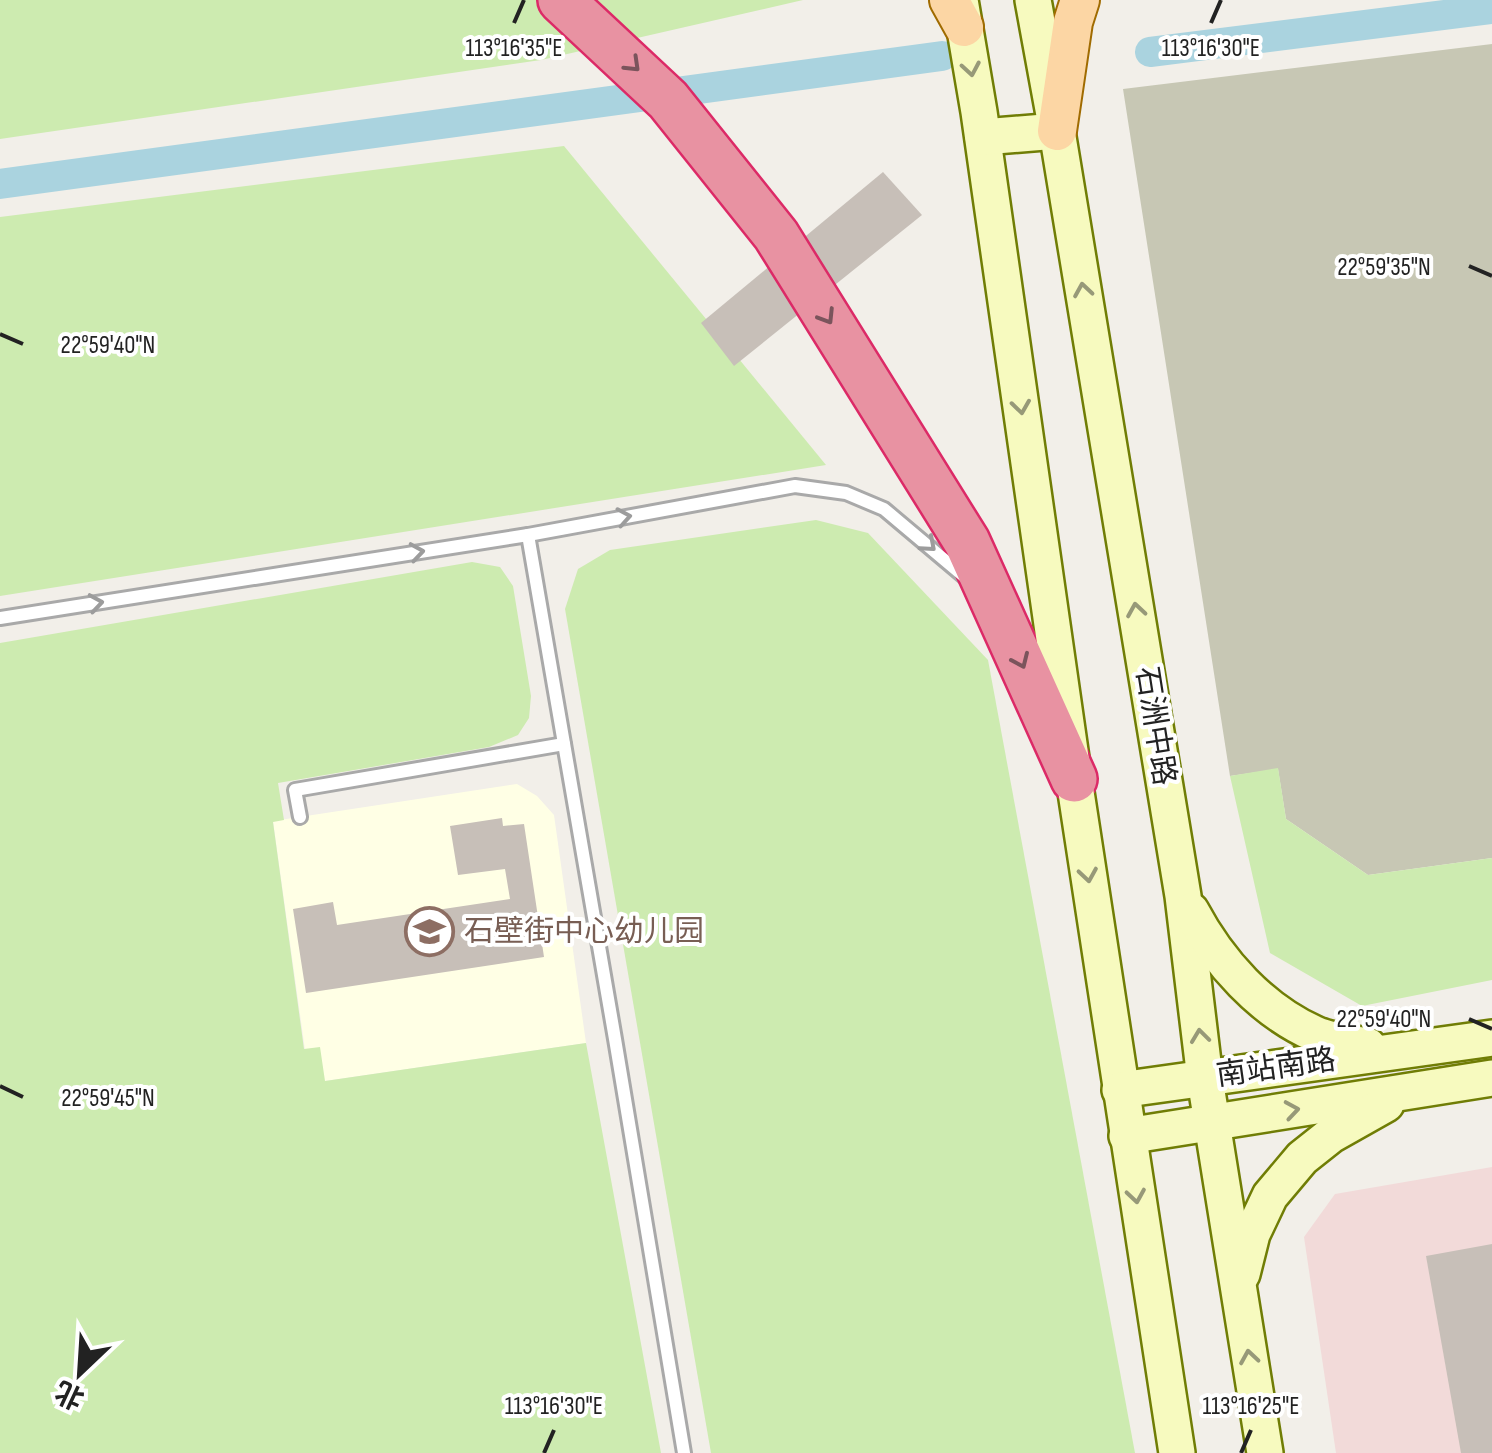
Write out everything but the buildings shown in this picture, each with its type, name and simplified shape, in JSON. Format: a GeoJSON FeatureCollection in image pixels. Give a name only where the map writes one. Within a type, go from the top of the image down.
{"type":"FeatureCollection","features":[{"type":"Feature","properties":{"kind":"highway"},"geometry":{"type":"LineString","coordinates":[[561,0],[668,100],[776,235],[967,542],[1074,778]]}},
{"type":"Feature","properties":{"kind":"main road","name":"石洲中路"},"geometry":{"type":"LineString","coordinates":[[1033,0],[1183,896],[1205,1078],[1264,1453]]}},
{"type":"Feature","properties":{"kind":"main road"},"geometry":{"type":"LineString","coordinates":[[983,137],[1057,131],[1072,22],[1080,0]]}},
{"type":"Feature","properties":{"kind":"main road"},"geometry":{"type":"LineString","coordinates":[[958,9],[983,137],[1074,778],[1177,1453]]}},
{"type":"Feature","properties":{"kind":"main road"},"geometry":{"type":"LineString","coordinates":[[1183,896],[1205,937],[1233,972],[1274,1012],[1318,1036],[1404,1050]]}},
{"type":"Feature","properties":{"kind":"main road","name":"南站南路"},"geometry":{"type":"LineString","coordinates":[[1120,1090],[1492,1038]]}},
{"type":"Feature","properties":{"kind":"main road","name":"南站南路"},"geometry":{"type":"LineString","coordinates":[[1127,1136],[1492,1078]]}},
{"type":"Feature","properties":{"kind":"main road"},"geometry":{"type":"LineString","coordinates":[[1238,1289],[1252,1234],[1270,1196],[1302,1158],[1330,1135],[1409,1092]]}},
{"type":"Feature","properties":{"kind":"lane"},"geometry":{"type":"LineString","coordinates":[[0,618],[528,535],[795,486],[846,494],[884,509],[994,602]]}},
{"type":"Feature","properties":{"kind":"lane"},"geometry":{"type":"LineString","coordinates":[[528,535],[684,1453]]}},
{"type":"Feature","properties":{"kind":"lane"},"geometry":{"type":"LineString","coordinates":[[300,817],[294,790],[564,744]]}},
{"type":"Feature","properties":{"kind":"shaded area"},"geometry":{"type":"Polygon","coordinates":[[[1492,44],[1492,858],[1368,875],[1286,819],[1278,769],[1230,776],[1123,89],[1492,44]]]}},
{"type":"Feature","properties":{"kind":"shaded area","name":"石壁街中心幼儿园"},"geometry":{"type":"Polygon","coordinates":[[[517,784],[537,796],[554,815],[586,1043],[325,1081],[305,1050],[273,821],[517,784]]]}},
{"type":"Feature","properties":{"kind":"shaded area"},"geometry":{"type":"Polygon","coordinates":[[[1492,1167],[1492,1453],[1336,1453],[1304,1237],[1335,1194],[1492,1167]]]}},
{"type":"Feature","properties":{"kind":"green space"},"geometry":{"type":"Polygon","coordinates":[[[0,0],[803,0],[541,60],[0,139],[0,0]]]}},
{"type":"Feature","properties":{"kind":"green space"},"geometry":{"type":"Polygon","coordinates":[[[564,146],[826,465],[0,596],[0,217],[564,146]]]}},
{"type":"Feature","properties":{"kind":"green space"},"geometry":{"type":"Polygon","coordinates":[[[816,520],[868,533],[988,660],[1135,1453],[711,1453],[565,609],[578,569],[610,550],[816,520]]]}},
{"type":"Feature","properties":{"kind":"green space"},"geometry":{"type":"Polygon","coordinates":[[[472,562],[500,567],[513,586],[531,696],[529,718],[518,735],[489,747],[278,783],[284,820],[273,822],[304,1049],[320,1047],[325,1081],[586,1043],[661,1453],[0,1453],[0,643],[472,562]]]}},
{"type":"Feature","properties":{"kind":"green space"},"geometry":{"type":"Polygon","coordinates":[[[1278,768],[1286,819],[1368,875],[1492,858],[1492,980],[1362,1006],[1270,953],[1230,776],[1278,768]]]}},
{"type":"Feature","properties":{"kind":"waterway"},"geometry":{"type":"LineString","coordinates":[[1150,52],[1492,9]]}},
{"type":"Feature","properties":{"kind":"waterway"},"geometry":{"type":"LineString","coordinates":[[0,184],[942,56]]}},
{"type":"Feature","properties":{"kind":"place","name":"石壁街中心幼儿园"},"geometry":{"type":"Point","coordinates":[429,932]}}]}
